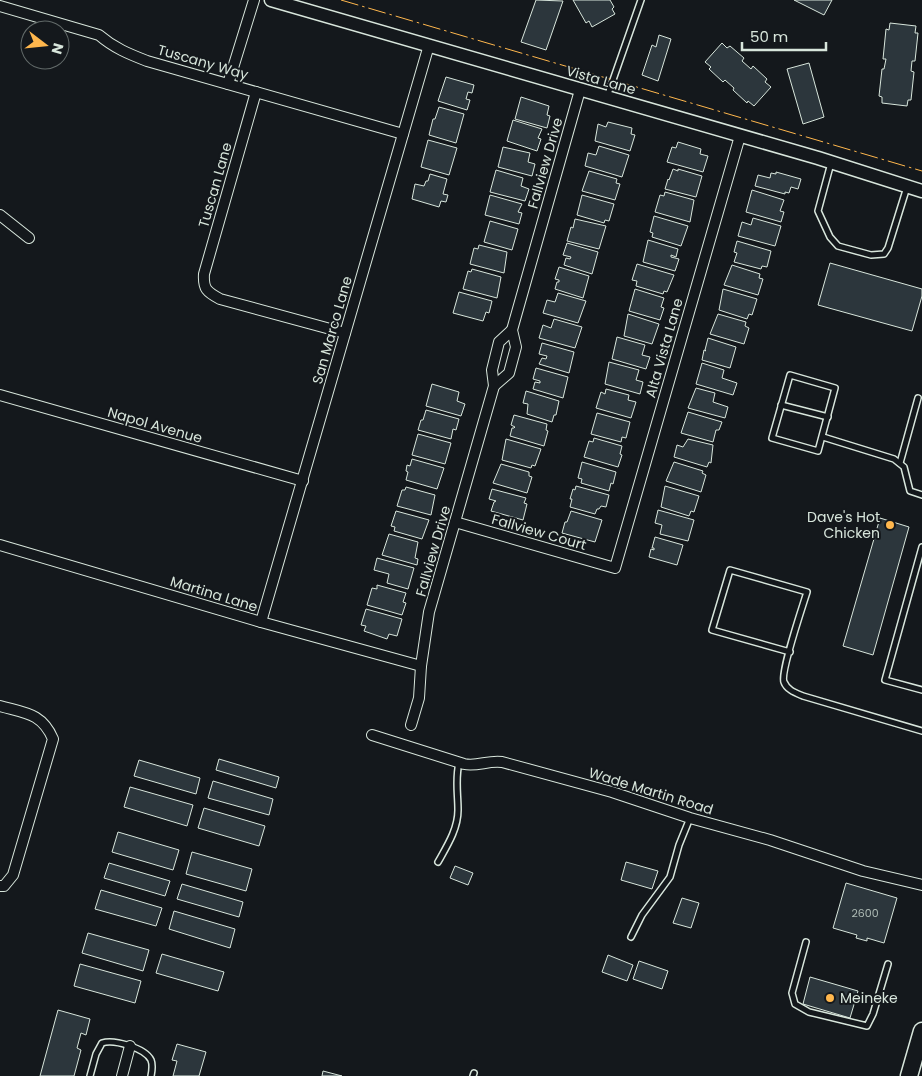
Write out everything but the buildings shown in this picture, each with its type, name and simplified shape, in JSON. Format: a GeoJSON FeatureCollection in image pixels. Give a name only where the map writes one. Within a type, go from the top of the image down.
{"type":"FeatureCollection","features":[{"type":"Feature","properties":{"kind":"main road"},"geometry":{"type":"LineString","coordinates":[[909,1076],[922,1031]]}},
{"type":"Feature","properties":{"kind":"street"},"geometry":{"type":"LineString","coordinates":[[228,84],[254,0]]}},
{"type":"Feature","properties":{"kind":"street","name":"Vista Lane"},"geometry":{"type":"LineString","coordinates":[[271,0],[832,162],[922,191]]}},
{"type":"Feature","properties":{"kind":"street","name":"Tuscany Way"},"geometry":{"type":"LineString","coordinates":[[0,6],[85,29],[99,35],[110,45],[125,53],[403,134]]}},
{"type":"Feature","properties":{"kind":"street","name":"San Marco Lane"},"geometry":{"type":"LineString","coordinates":[[261,622],[429,45]]}},
{"type":"Feature","properties":{"kind":"street","name":"Fallview Drive"},"geometry":{"type":"LineString","coordinates":[[494,386],[508,373],[516,347],[512,330],[580,90]]}},
{"type":"Feature","properties":{"kind":"street","name":"Tuscan Lane"},"geometry":{"type":"LineString","coordinates":[[256,92],[204,274],[203,286],[208,293],[220,299],[345,333]]}},
{"type":"Feature","properties":{"kind":"street","name":"Alta Vista Lane"},"geometry":{"type":"LineString","coordinates":[[615,568],[740,136]]}},
{"type":"Feature","properties":{"kind":"street"},"geometry":{"type":"LineString","coordinates":[[0,215],[29,238]]}},
{"type":"Feature","properties":{"kind":"street","name":"Fallview Drive"},"geometry":{"type":"LineString","coordinates":[[411,725],[419,698],[421,666],[429,612],[494,386],[492,370],[499,342],[512,330]]}},
{"type":"Feature","properties":{"kind":"street","name":"Napol Avenue"},"geometry":{"type":"LineString","coordinates":[[0,395],[303,481]]}},
{"type":"Feature","properties":{"kind":"street","name":"Fallview Court"},"geometry":{"type":"LineString","coordinates":[[455,522],[615,568]]}},
{"type":"Feature","properties":{"kind":"street","name":"Martina Lane"},"geometry":{"type":"LineString","coordinates":[[0,545],[261,622],[421,666]]}},
{"type":"Feature","properties":{"kind":"street"},"geometry":{"type":"LineString","coordinates":[[0,706],[30,714],[47,726],[53,740],[12,875],[4,886],[0,886]]}},
{"type":"Feature","properties":{"kind":"street","name":"Wade Martin Road"},"geometry":{"type":"LineString","coordinates":[[372,735],[472,766],[492,761],[502,762],[612,792],[690,818],[770,840],[863,871],[922,885]]}},
{"type":"Feature","properties":{"kind":"street"},"geometry":{"type":"LineString","coordinates":[[122,1076],[130,1046]]}},
{"type":"Feature","properties":{"kind":"lane"},"geometry":{"type":"LineString","coordinates":[[607,98],[641,0]]}},
{"type":"Feature","properties":{"kind":"lane"},"geometry":{"type":"LineString","coordinates":[[832,162],[818,211],[830,237],[838,246],[871,255],[884,254],[888,248],[908,186]]}},
{"type":"Feature","properties":{"kind":"lane"},"geometry":{"type":"LineString","coordinates":[[790,375],[835,388],[818,451],[772,438],[782,405],[790,375]]}},
{"type":"Feature","properties":{"kind":"lane"},"geometry":{"type":"LineString","coordinates":[[900,463],[918,398]]}},
{"type":"Feature","properties":{"kind":"lane"},"geometry":{"type":"LineString","coordinates":[[782,405],[828,417]]}},
{"type":"Feature","properties":{"kind":"lane"},"geometry":{"type":"LineString","coordinates":[[823,437],[894,459],[904,467],[910,491],[922,495]]}},
{"type":"Feature","properties":{"kind":"lane"},"geometry":{"type":"LineString","coordinates":[[922,547],[885,680],[922,690]]}},
{"type":"Feature","properties":{"kind":"lane"},"geometry":{"type":"LineString","coordinates":[[790,652],[712,630],[730,570],[807,592],[790,652],[784,673],[784,682],[791,690],[803,696],[922,731]]}},
{"type":"Feature","properties":{"kind":"lane"},"geometry":{"type":"LineString","coordinates":[[438,862],[454,830],[458,812],[456,781],[459,762]]}},
{"type":"Feature","properties":{"kind":"lane"},"geometry":{"type":"LineString","coordinates":[[631,936],[642,915],[670,878],[679,845],[690,818]]}},
{"type":"Feature","properties":{"kind":"lane"},"geometry":{"type":"LineString","coordinates":[[806,942],[792,993],[795,1004],[809,1012],[867,1026],[873,1014],[888,964]]}},
{"type":"Feature","properties":{"kind":"lane"},"geometry":{"type":"LineString","coordinates":[[90,1076],[96,1054],[102,1043],[107,1042],[116,1042],[130,1046],[147,1054],[152,1061],[151,1073]]}},
{"type":"Feature","properties":{"kind":"power"},"geometry":{"type":"LineString","coordinates":[[341,0],[922,171]]}},
{"type":"Feature","properties":{"kind":"place","name":"Dave's Hot Chicken"},"geometry":{"type":"Point","coordinates":[890,525]}},
{"type":"Feature","properties":{"kind":"place","name":"Meineke"},"geometry":{"type":"Point","coordinates":[830,998]}}]}
